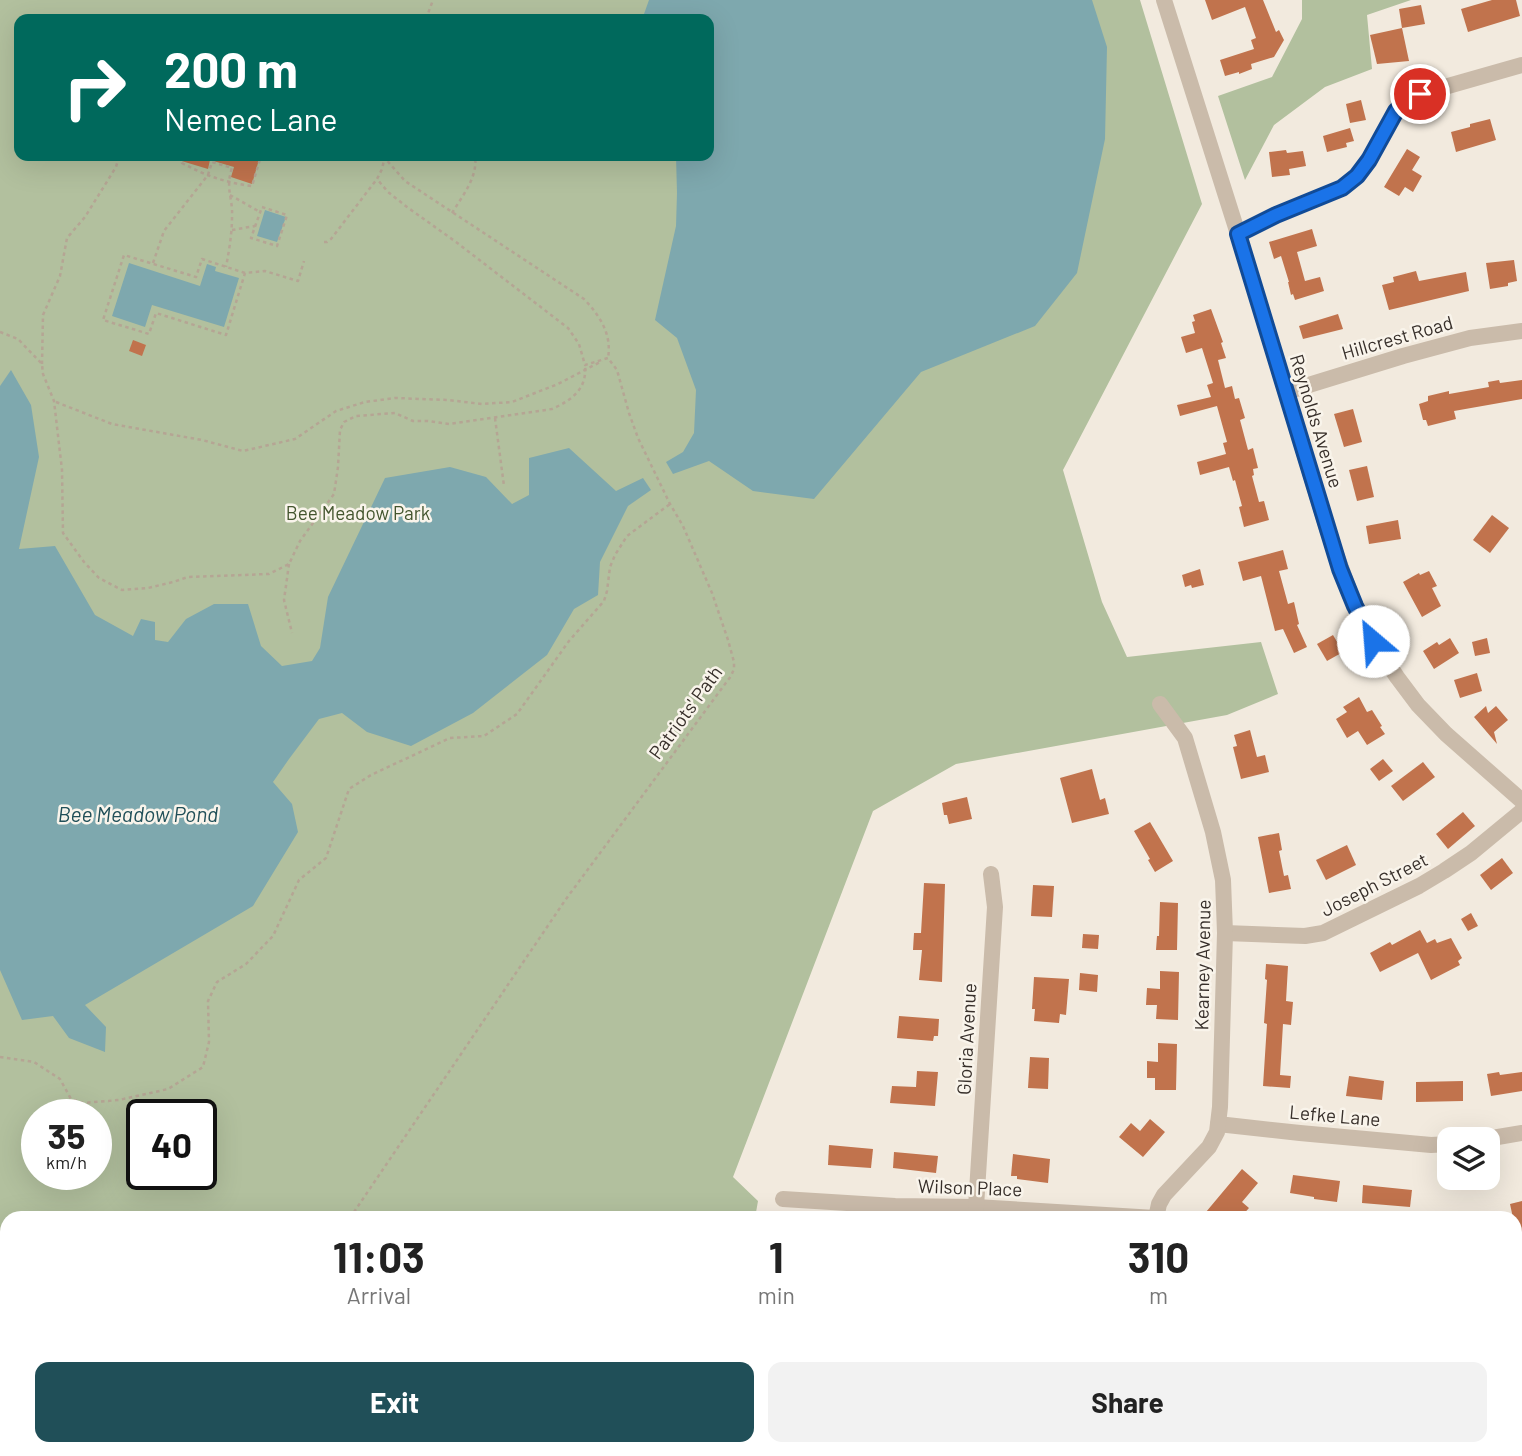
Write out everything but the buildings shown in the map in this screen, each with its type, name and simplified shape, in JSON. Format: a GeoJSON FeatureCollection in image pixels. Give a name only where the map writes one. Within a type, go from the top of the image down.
{"type":"FeatureCollection","features":[{"type":"Feature","properties":{"kind":"street","name":"Reynolds Avenue"},"geometry":{"type":"LineString","coordinates":[[1164,0],[1340,569],[1355,606],[1373,641],[1418,705],[1446,734],[1522,801]]}},
{"type":"Feature","properties":{"kind":"street"},"geometry":{"type":"LineString","coordinates":[[1238,234],[1350,182],[1369,160],[1396,111],[1420,94],[1522,65]]}},
{"type":"Feature","properties":{"kind":"street","name":"Hillcrest Road"},"geometry":{"type":"LineString","coordinates":[[1286,392],[1470,338],[1522,331]]}},
{"type":"Feature","properties":{"kind":"street","name":"Kearney Avenue"},"geometry":{"type":"LineString","coordinates":[[1157,1211],[1164,1195],[1209,1147],[1217,1132],[1225,933],[1223,880],[1213,832],[1185,738],[1160,704]]}},
{"type":"Feature","properties":{"kind":"street","name":"Joseph Street"},"geometry":{"type":"LineString","coordinates":[[1225,933],[1305,936],[1323,933],[1444,872],[1522,811]]}},
{"type":"Feature","properties":{"kind":"street","name":"Gloria Avenue"},"geometry":{"type":"LineString","coordinates":[[976,1207],[995,907],[991,874]]}},
{"type":"Feature","properties":{"kind":"street","name":"Lefke Lane"},"geometry":{"type":"LineString","coordinates":[[1218,1124],[1437,1144]]}},
{"type":"Feature","properties":{"kind":"street"},"geometry":{"type":"LineString","coordinates":[[1500,1137],[1522,1133]]}},
{"type":"Feature","properties":{"kind":"street","name":"Wilson Place"},"geometry":{"type":"LineString","coordinates":[[783,1199],[860,1211],[895,1206],[1041,1211]]}},
{"type":"Feature","properties":{"kind":"path"},"geometry":{"type":"LineString","coordinates":[[118,161],[85,217],[67,238],[60,276],[43,315],[42,364],[43,374],[54,401],[62,470],[63,533],[99,578],[122,590],[148,588],[188,577],[269,574],[289,564]]}},
{"type":"Feature","properties":{"kind":"path"},"geometry":{"type":"LineString","coordinates":[[183,161],[208,176],[251,186],[259,161]]}},
{"type":"Feature","properties":{"kind":"path"},"geometry":{"type":"LineString","coordinates":[[324,242],[331,239],[377,179],[383,161]]}},
{"type":"Feature","properties":{"kind":"path","name":"Patriots' Path"},"geometry":{"type":"LineString","coordinates":[[355,1211],[566,899],[734,669],[720,617],[683,526],[638,439],[617,370],[608,359],[610,347],[599,317],[584,299],[405,181],[388,161]]}},
{"type":"Feature","properties":{"kind":"path"},"geometry":{"type":"LineString","coordinates":[[452,213],[475,171],[475,161]]}},
{"type":"Feature","properties":{"kind":"path"},"geometry":{"type":"LineString","coordinates":[[153,264],[164,231],[208,176],[212,162],[232,168],[228,182],[233,215],[226,267]]}},
{"type":"Feature","properties":{"kind":"path"},"geometry":{"type":"LineString","coordinates":[[292,633],[284,600],[289,564],[300,541],[334,494],[338,438],[344,422],[356,416],[395,413],[413,421],[449,424],[540,412],[552,409],[575,396],[582,388],[586,370],[579,344],[568,328],[407,208],[377,179]]}},
{"type":"Feature","properties":{"kind":"path"},"geometry":{"type":"LineString","coordinates":[[230,195],[260,212]]}},
{"type":"Feature","properties":{"kind":"path"},"geometry":{"type":"LineString","coordinates":[[261,207],[287,215],[277,246],[251,238],[255,226],[261,207]]}},
{"type":"Feature","properties":{"kind":"path"},"geometry":{"type":"LineString","coordinates":[[232,230],[255,226]]}},
{"type":"Feature","properties":{"kind":"path"},"geometry":{"type":"LineString","coordinates":[[245,273],[226,335],[156,313],[149,334],[103,320],[124,255],[196,277],[202,258],[245,273],[265,271],[298,281],[304,261]]}},
{"type":"Feature","properties":{"kind":"path"},"geometry":{"type":"LineString","coordinates":[[286,283],[289,273]]}},
{"type":"Feature","properties":{"kind":"path"},"geometry":{"type":"LineString","coordinates":[[0,332],[18,338],[42,364]]}},
{"type":"Feature","properties":{"kind":"path"},"geometry":{"type":"LineString","coordinates":[[54,401],[112,424],[202,440],[243,451],[295,439],[336,411],[365,402],[395,398],[482,404],[512,402],[608,359]]}},
{"type":"Feature","properties":{"kind":"path"},"geometry":{"type":"LineString","coordinates":[[585,365],[608,359]]}},
{"type":"Feature","properties":{"kind":"path"},"geometry":{"type":"LineString","coordinates":[[495,418],[504,486]]}},
{"type":"Feature","properties":{"kind":"path"},"geometry":{"type":"LineString","coordinates":[[0,1057],[34,1062],[60,1079],[71,1099],[83,1102],[119,1100],[168,1089],[204,1067],[209,1042],[208,1001],[217,982],[246,964],[273,936],[299,880],[326,858],[349,789],[371,775],[450,738],[484,736],[517,714],[569,641],[604,601],[610,567],[626,536],[670,504]]}},
{"type":"Feature","properties":{"kind":"green space","name":"Bee Meadow Park"},"geometry":{"type":"Polygon","coordinates":[[[0,0],[1140,0],[1202,204],[1063,470],[1102,602],[1127,657],[1261,642],[1278,694],[1227,715],[956,764],[873,811],[733,1177],[758,1201],[756,1211],[0,1211],[0,0]]]}},
{"type":"Feature","properties":{"kind":"green space"},"geometry":{"type":"Polygon","coordinates":[[[1302,0],[1411,0],[1367,15],[1372,69],[1325,87],[1274,125],[1245,180],[1218,96],[1272,77],[1302,19],[1302,0]]]}},
{"type":"Feature","properties":{"kind":"water"},"geometry":{"type":"Polygon","coordinates":[[[649,0],[1092,0],[1107,47],[1105,139],[1077,273],[1035,326],[921,372],[814,499],[753,491],[709,461],[673,474],[666,462],[683,452],[694,433],[696,390],[677,338],[655,320],[676,226],[676,161],[714,161],[714,14],[644,14],[649,0]]]}},
{"type":"Feature","properties":{"kind":"water"},"geometry":{"type":"Polygon","coordinates":[[[265,210],[286,217],[277,242],[257,236],[265,210]]]}},
{"type":"Feature","properties":{"kind":"water"},"geometry":{"type":"Polygon","coordinates":[[[129,263],[200,286],[207,264],[216,267],[215,271],[239,278],[224,327],[152,305],[145,327],[112,316],[129,263]]]}},
{"type":"Feature","properties":{"kind":"water","name":"Bee Meadow Pond"},"geometry":{"type":"Polygon","coordinates":[[[11,370],[31,405],[39,457],[19,549],[55,546],[95,615],[133,636],[141,619],[155,622],[155,640],[168,642],[186,619],[214,604],[248,604],[261,646],[282,666],[312,661],[320,648],[328,597],[385,478],[450,467],[486,477],[512,504],[529,495],[529,458],[569,448],[616,491],[643,478],[651,490],[628,506],[600,562],[598,595],[574,609],[547,655],[473,713],[411,746],[367,732],[342,713],[319,719],[273,782],[292,804],[298,832],[253,906],[85,1005],[106,1027],[105,1052],[69,1038],[53,1016],[22,1020],[0,970],[0,386],[11,370]]]}},
{"type":"Feature","properties":{"kind":"route"},"geometry":{"type":"LineString","coordinates":[[1373,641],[1340,569],[1238,234],[1350,182],[1369,160],[1396,111],[1420,94]]}}]}
